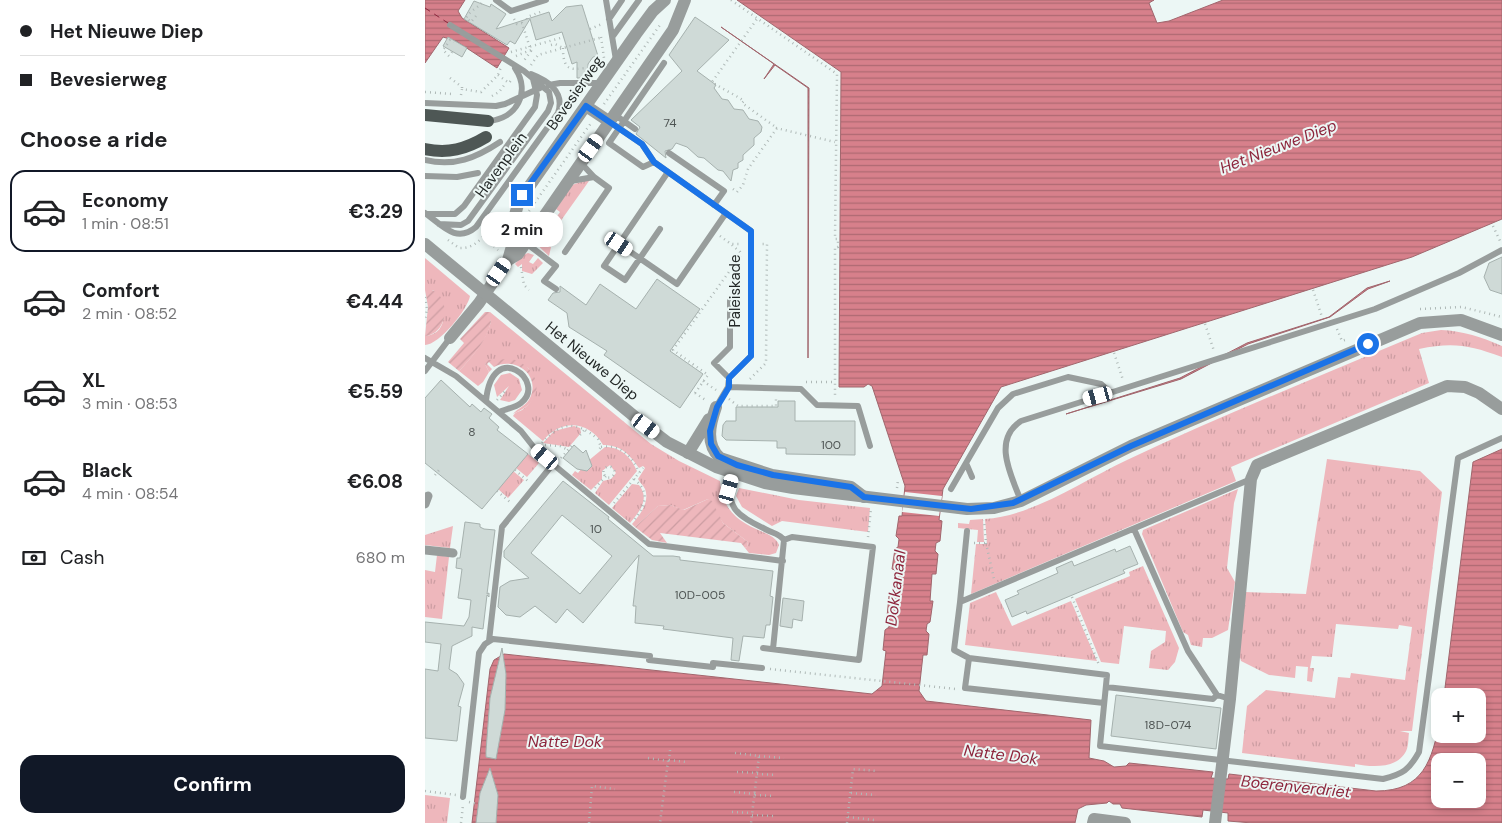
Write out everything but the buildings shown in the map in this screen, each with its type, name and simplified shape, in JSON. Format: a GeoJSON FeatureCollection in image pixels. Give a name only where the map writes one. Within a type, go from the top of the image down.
{"type":"FeatureCollection","features":[{"type":"Feature","properties":{"kind":"main road","name":"Havenplein"},"geometry":{"type":"LineString","coordinates":[[425,115],[488,121]]}},
{"type":"Feature","properties":{"kind":"main road","name":"Havenplein"},"geometry":{"type":"LineString","coordinates":[[425,149],[454,151],[470,146],[486,137]]}},
{"type":"Feature","properties":{"kind":"street","name":"Bevesierweg"},"geometry":{"type":"LineString","coordinates":[[450,338],[479,304],[484,293],[508,260],[518,254],[581,162],[614,125],[679,18],[685,0]]}},
{"type":"Feature","properties":{"kind":"street","name":"Bevesierweg"},"geometry":{"type":"LineString","coordinates":[[508,260],[509,251],[515,236],[515,215],[519,202],[586,106],[595,84],[617,62],[659,1],[674,5],[680,13],[679,18]]}},
{"type":"Feature","properties":{"kind":"street"},"geometry":{"type":"LineString","coordinates":[[586,106],[614,125]]}},
{"type":"Feature","properties":{"kind":"street","name":"Het Nieuwe Diep"},"geometry":{"type":"LineString","coordinates":[[425,244],[646,426],[688,453],[733,474],[793,488],[940,506],[983,509],[1021,501],[1131,446],[1414,320],[1461,320],[1502,335]]}},
{"type":"Feature","properties":{"kind":"street"},"geometry":{"type":"LineString","coordinates":[[1215,817],[1224,760],[1251,479],[1257,465],[1447,386],[1465,387],[1479,393],[1502,409]]}},
{"type":"Feature","properties":{"kind":"street"},"geometry":{"type":"LineString","coordinates":[[688,453],[718,405]]}},
{"type":"Feature","properties":{"kind":"street"},"geometry":{"type":"LineString","coordinates":[[718,405],[709,436],[715,452],[720,458],[773,475],[851,487],[864,497]]}},
{"type":"Feature","properties":{"kind":"street"},"geometry":{"type":"LineString","coordinates":[[427,551],[453,554]]}},
{"type":"Feature","properties":{"kind":"street"},"geometry":{"type":"LineString","coordinates":[[1093,823],[1094,819],[1125,823]]}},
{"type":"Feature","properties":{"kind":"lane"},"geometry":{"type":"LineString","coordinates":[[496,0],[511,11],[546,0]]}},
{"type":"Feature","properties":{"kind":"lane"},"geometry":{"type":"LineString","coordinates":[[606,0],[617,62]]}},
{"type":"Feature","properties":{"kind":"lane"},"geometry":{"type":"LineString","coordinates":[[609,19],[622,0]]}},
{"type":"Feature","properties":{"kind":"lane"},"geometry":{"type":"LineString","coordinates":[[613,36],[639,0]]}},
{"type":"Feature","properties":{"kind":"lane","name":"Havenplein"},"geometry":{"type":"LineString","coordinates":[[439,224],[461,225],[468,221],[548,110],[551,103],[549,92],[514,61],[450,25]]}},
{"type":"Feature","properties":{"kind":"lane","name":"Havenplein"},"geometry":{"type":"LineString","coordinates":[[488,121],[506,117],[521,99],[523,82],[514,61]]}},
{"type":"Feature","properties":{"kind":"lane","name":"Paleiskade"},"geometry":{"type":"LineString","coordinates":[[614,125],[624,121],[664,63]]}},
{"type":"Feature","properties":{"kind":"lane","name":"Havenplein"},"geometry":{"type":"LineString","coordinates":[[426,213],[454,234],[464,234],[476,227],[558,113],[561,107],[558,92],[543,80],[524,71]]}},
{"type":"Feature","properties":{"kind":"lane","name":"Havenplein"},"geometry":{"type":"LineString","coordinates":[[426,213],[455,214],[464,206],[535,107],[537,95],[533,78]]}},
{"type":"Feature","properties":{"kind":"lane"},"geometry":{"type":"LineString","coordinates":[[425,103],[496,106],[550,85],[560,83],[595,84]]}},
{"type":"Feature","properties":{"kind":"lane"},"geometry":{"type":"LineString","coordinates":[[614,125],[618,117],[635,129]]}},
{"type":"Feature","properties":{"kind":"lane","name":"Paleiskade"},"geometry":{"type":"LineString","coordinates":[[614,125],[642,144],[654,162],[751,231],[751,356],[729,378]]}},
{"type":"Feature","properties":{"kind":"lane","name":"Paleiskade"},"geometry":{"type":"LineString","coordinates":[[614,125],[609,143],[643,167],[654,162]]}},
{"type":"Feature","properties":{"kind":"lane","name":"Havenplein"},"geometry":{"type":"LineString","coordinates":[[425,160],[444,163],[461,161],[483,153],[500,142]]}},
{"type":"Feature","properties":{"kind":"lane"},"geometry":{"type":"LineString","coordinates":[[669,153],[724,191],[714,205]]}},
{"type":"Feature","properties":{"kind":"lane"},"geometry":{"type":"LineString","coordinates":[[565,252],[609,188],[594,177],[581,162]]}},
{"type":"Feature","properties":{"kind":"lane","name":"Havenplein"},"geometry":{"type":"LineString","coordinates":[[425,176],[457,177],[478,172]]}},
{"type":"Feature","properties":{"kind":"lane"},"geometry":{"type":"LineString","coordinates":[[660,229],[625,280],[604,266],[668,172]]}},
{"type":"Feature","properties":{"kind":"lane"},"geometry":{"type":"LineString","coordinates":[[565,184],[581,178],[594,177]]}},
{"type":"Feature","properties":{"kind":"lane"},"geometry":{"type":"LineString","coordinates":[[619,244],[677,284],[726,213]]}},
{"type":"Feature","properties":{"kind":"lane"},"geometry":{"type":"LineString","coordinates":[[525,242],[556,266],[545,281],[556,289]]}},
{"type":"Feature","properties":{"kind":"lane"},"geometry":{"type":"LineString","coordinates":[[1021,501],[1005,454],[1006,440],[1012,428],[1028,417],[1111,393],[1375,309],[1459,273],[1502,248]]}},
{"type":"Feature","properties":{"kind":"lane"},"geometry":{"type":"LineString","coordinates":[[718,405],[729,387],[729,378],[714,364],[730,347],[731,302]]}},
{"type":"Feature","properties":{"kind":"lane"},"geometry":{"type":"LineString","coordinates":[[425,371],[450,338]]}},
{"type":"Feature","properties":{"kind":"lane"},"geometry":{"type":"LineString","coordinates":[[425,358],[456,376],[521,431],[536,450],[649,544],[783,561]]}},
{"type":"Feature","properties":{"kind":"lane"},"geometry":{"type":"LineString","coordinates":[[486,401],[489,380],[497,370],[509,368],[521,372],[528,383],[527,395],[519,405],[499,412]]}},
{"type":"Feature","properties":{"kind":"lane"},"geometry":{"type":"LineString","coordinates":[[951,489],[998,408],[1013,394],[1068,377],[1101,384],[1111,393]]}},
{"type":"Feature","properties":{"kind":"lane"},"geometry":{"type":"LineString","coordinates":[[729,387],[801,389],[817,405],[858,406],[870,446]]}},
{"type":"Feature","properties":{"kind":"lane"},"geometry":{"type":"LineString","coordinates":[[967,531],[954,650],[969,658],[1107,675],[1100,746],[1383,780],[1401,775],[1411,765],[1419,752],[1458,458],[1502,438]]}},
{"type":"Feature","properties":{"kind":"lane"},"geometry":{"type":"LineString","coordinates":[[966,462],[973,476]]}},
{"type":"Feature","properties":{"kind":"lane"},"geometry":{"type":"LineString","coordinates":[[489,641],[502,527],[554,464]]}},
{"type":"Feature","properties":{"kind":"lane"},"geometry":{"type":"LineString","coordinates":[[733,474],[728,495],[731,504],[743,515],[778,534],[784,540],[773,649]]}},
{"type":"Feature","properties":{"kind":"lane"},"geometry":{"type":"LineString","coordinates":[[960,602],[1251,479]]}},
{"type":"Feature","properties":{"kind":"lane"},"geometry":{"type":"LineString","coordinates":[[1134,529],[1188,651],[1217,695],[1230,699]]}},
{"type":"Feature","properties":{"kind":"lane"},"geometry":{"type":"LineString","coordinates":[[763,648],[859,660],[873,547],[792,537],[784,540]]}},
{"type":"Feature","properties":{"kind":"lane"},"geometry":{"type":"LineString","coordinates":[[463,797],[479,653],[489,641],[497,638],[650,656],[649,660],[713,667],[713,663],[762,668]]}},
{"type":"Feature","properties":{"kind":"lane"},"geometry":{"type":"LineString","coordinates":[[969,658],[965,688],[1104,703]]}},
{"type":"Feature","properties":{"kind":"lane"},"geometry":{"type":"LineString","coordinates":[[1105,687],[1213,699],[1217,695]]}},
{"type":"Feature","properties":{"kind":"path"},"geometry":{"type":"LineString","coordinates":[[476,16],[471,22],[466,18],[471,9],[481,5],[484,0]]}},
{"type":"Feature","properties":{"kind":"path"},"geometry":{"type":"LineString","coordinates":[[731,0],[837,74],[835,239],[838,239],[838,247],[835,247],[835,405]]}},
{"type":"Feature","properties":{"kind":"path"},"geometry":{"type":"LineString","coordinates":[[757,19],[712,82],[744,101],[742,103],[776,128],[835,142]]}},
{"type":"Feature","properties":{"kind":"path"},"geometry":{"type":"LineString","coordinates":[[523,25],[531,49],[524,61]]}},
{"type":"Feature","properties":{"kind":"path"},"geometry":{"type":"LineString","coordinates":[[511,52],[563,37]]}},
{"type":"Feature","properties":{"kind":"path"},"geometry":{"type":"LineString","coordinates":[[531,63],[537,56],[601,37],[603,62]]}},
{"type":"Feature","properties":{"kind":"path"},"geometry":{"type":"LineString","coordinates":[[452,52],[449,56],[443,50],[450,40],[454,42]]}},
{"type":"Feature","properties":{"kind":"path"},"geometry":{"type":"LineString","coordinates":[[551,45],[555,44],[563,48]]}},
{"type":"Feature","properties":{"kind":"path"},"geometry":{"type":"LineString","coordinates":[[514,61],[517,54],[531,49]]}},
{"type":"Feature","properties":{"kind":"path"},"geometry":{"type":"LineString","coordinates":[[595,84],[598,70]]}},
{"type":"Feature","properties":{"kind":"path"},"geometry":{"type":"LineString","coordinates":[[450,78],[462,89],[473,91],[482,91],[497,76],[505,82],[497,94],[487,97]]}},
{"type":"Feature","properties":{"kind":"path"},"geometry":{"type":"LineString","coordinates":[[425,92],[461,95],[462,89]]}},
{"type":"Feature","properties":{"kind":"path"},"geometry":{"type":"LineString","coordinates":[[476,96],[482,97]]}},
{"type":"Feature","properties":{"kind":"path"},"geometry":{"type":"LineString","coordinates":[[727,184],[737,192],[743,185],[748,169],[776,128]]}},
{"type":"Feature","properties":{"kind":"path"},"geometry":{"type":"LineString","coordinates":[[1493,226],[1502,248]]}},
{"type":"Feature","properties":{"kind":"path"},"geometry":{"type":"LineString","coordinates":[[483,236],[495,247]]}},
{"type":"Feature","properties":{"kind":"path"},"geometry":{"type":"LineString","coordinates":[[704,400],[694,393],[707,375],[673,350],[741,255],[731,244]]}},
{"type":"Feature","properties":{"kind":"path"},"geometry":{"type":"LineString","coordinates":[[1313,290],[1325,324]]}},
{"type":"Feature","properties":{"kind":"path"},"geometry":{"type":"LineString","coordinates":[[425,297],[427,309],[425,320]]}},
{"type":"Feature","properties":{"kind":"path"},"geometry":{"type":"LineString","coordinates":[[1205,324],[1216,360]]}},
{"type":"Feature","properties":{"kind":"path"},"geometry":{"type":"LineString","coordinates":[[1337,330],[1342,341]]}},
{"type":"Feature","properties":{"kind":"path"},"geometry":{"type":"LineString","coordinates":[[1115,353],[1126,388]]}},
{"type":"Feature","properties":{"kind":"path"},"geometry":{"type":"LineString","coordinates":[[536,450],[551,432],[560,427],[572,425],[585,429],[598,439],[601,447]]}},
{"type":"Feature","properties":{"kind":"path"},"geometry":{"type":"LineString","coordinates":[[580,435],[585,429]]}},
{"type":"Feature","properties":{"kind":"path"},"geometry":{"type":"LineString","coordinates":[[541,443],[549,446],[563,446],[568,450]]}},
{"type":"Feature","properties":{"kind":"path"},"geometry":{"type":"LineString","coordinates":[[554,464],[574,444]]}},
{"type":"Feature","properties":{"kind":"path"},"geometry":{"type":"LineString","coordinates":[[598,451],[601,447],[612,446],[624,451],[633,461],[639,473]]}},
{"type":"Feature","properties":{"kind":"path"},"geometry":{"type":"LineString","coordinates":[[607,466],[615,471],[610,478],[606,476],[603,471],[607,466]]}},
{"type":"Feature","properties":{"kind":"path"},"geometry":{"type":"LineString","coordinates":[[608,510],[643,468]]}},
{"type":"Feature","properties":{"kind":"path"},"geometry":{"type":"LineString","coordinates":[[435,474],[439,470]]}},
{"type":"Feature","properties":{"kind":"path"},"geometry":{"type":"LineString","coordinates":[[515,470],[535,487]]}},
{"type":"Feature","properties":{"kind":"path"},"geometry":{"type":"LineString","coordinates":[[590,495],[606,476]]}},
{"type":"Feature","properties":{"kind":"path"},"geometry":{"type":"LineString","coordinates":[[629,527],[638,516],[645,500],[643,487],[634,479]]}},
{"type":"Feature","properties":{"kind":"path"},"geometry":{"type":"LineString","coordinates":[[897,486],[898,480]]}},
{"type":"Feature","properties":{"kind":"path"},"geometry":{"type":"LineString","coordinates":[[497,491],[517,508]]}},
{"type":"Feature","properties":{"kind":"path"},"geometry":{"type":"LineString","coordinates":[[868,530],[871,508]]}},
{"type":"Feature","properties":{"kind":"path"},"geometry":{"type":"LineString","coordinates":[[984,519],[986,543],[996,587]]}},
{"type":"Feature","properties":{"kind":"path"},"geometry":{"type":"LineString","coordinates":[[966,542],[986,543]]}},
{"type":"Feature","properties":{"kind":"path"},"geometry":{"type":"LineString","coordinates":[[1072,597],[1099,662],[1098,674]]}},
{"type":"Feature","properties":{"kind":"path"},"geometry":{"type":"LineString","coordinates":[[762,668],[965,688]]}},
{"type":"Feature","properties":{"kind":"path"},"geometry":{"type":"LineString","coordinates":[[660,823],[670,750]]}},
{"type":"Feature","properties":{"kind":"path"},"geometry":{"type":"LineString","coordinates":[[735,753],[784,758]]}},
{"type":"Feature","properties":{"kind":"path"},"geometry":{"type":"LineString","coordinates":[[751,823],[759,756]]}},
{"type":"Feature","properties":{"kind":"path"},"geometry":{"type":"LineString","coordinates":[[648,758],[686,762]]}},
{"type":"Feature","properties":{"kind":"path"},"geometry":{"type":"LineString","coordinates":[[847,823],[853,769],[878,771]]}},
{"type":"Feature","properties":{"kind":"path"},"geometry":{"type":"LineString","coordinates":[[737,772],[777,775]]}},
{"type":"Feature","properties":{"kind":"path"},"geometry":{"type":"LineString","coordinates":[[589,823],[593,786],[615,789]]}},
{"type":"Feature","properties":{"kind":"path"},"geometry":{"type":"LineString","coordinates":[[425,791],[463,797],[461,823]]}},
{"type":"Feature","properties":{"kind":"path"},"geometry":{"type":"LineString","coordinates":[[734,792],[775,796]]}},
{"type":"Feature","properties":{"kind":"path"},"geometry":{"type":"LineString","coordinates":[[851,793],[876,795]]}},
{"type":"Feature","properties":{"kind":"path"},"geometry":{"type":"LineString","coordinates":[[732,812],[773,816]]}},
{"type":"Feature","properties":{"kind":"path"},"geometry":{"type":"LineString","coordinates":[[848,817],[873,820]]}},
{"type":"Feature","properties":{"kind":"green space"},"geometry":{"type":"Polygon","coordinates":[[[589,181],[545,243],[551,247],[549,256],[532,240],[547,218],[553,222],[560,212],[556,209],[572,185],[589,181]]]}},
{"type":"Feature","properties":{"kind":"green space"},"geometry":{"type":"Polygon","coordinates":[[[528,253],[534,255],[529,262],[533,264],[538,258],[543,263],[532,274],[522,271],[522,264],[518,267],[515,264],[523,255],[528,253]]]}},
{"type":"Feature","properties":{"kind":"green space"},"geometry":{"type":"Polygon","coordinates":[[[425,258],[470,296],[459,317],[445,333],[438,339],[425,345],[425,336],[439,330],[444,317],[438,296],[433,290],[425,290],[425,258]]]}},
{"type":"Feature","properties":{"kind":"green space"},"geometry":{"type":"Polygon","coordinates":[[[429,289],[436,292],[441,298],[445,314],[439,329],[433,334],[425,336],[428,307],[425,290],[429,289]]]}},
{"type":"Feature","properties":{"kind":"green space"},"geometry":{"type":"Polygon","coordinates":[[[485,312],[490,312],[491,322],[486,336],[459,371],[448,362],[464,343],[460,339],[485,312]]]}},
{"type":"Feature","properties":{"kind":"green space"},"geometry":{"type":"Polygon","coordinates":[[[490,312],[651,444],[679,461],[720,481],[723,498],[730,510],[739,519],[775,539],[779,545],[776,553],[769,555],[749,553],[745,548],[748,542],[723,523],[708,499],[683,510],[670,505],[658,506],[635,527],[632,524],[641,512],[646,499],[645,489],[638,479],[645,468],[643,466],[639,468],[624,451],[609,445],[603,445],[590,431],[582,427],[566,426],[550,434],[543,441],[513,416],[527,406],[534,396],[534,379],[528,368],[502,360],[490,360],[485,364],[489,372],[478,386],[459,371],[482,342],[491,322],[488,315],[490,312]]]}},
{"type":"Feature","properties":{"kind":"green space"},"geometry":{"type":"Polygon","coordinates":[[[1441,330],[1472,335],[1502,346],[1502,357],[1470,347],[1452,345],[1419,349],[1429,383],[1231,467],[1236,481],[971,594],[976,544],[987,544],[985,519],[1003,516],[1040,504],[1161,444],[1422,333],[1441,330]]]}},
{"type":"Feature","properties":{"kind":"green space"},"geometry":{"type":"Polygon","coordinates":[[[511,359],[528,368],[535,378],[536,384],[536,391],[530,403],[513,414],[530,398],[532,382],[529,375],[518,366],[502,364],[494,367],[489,362],[487,364],[492,369],[489,372],[485,364],[488,360],[511,359]]]}},
{"type":"Feature","properties":{"kind":"green space"},"geometry":{"type":"Polygon","coordinates":[[[510,373],[519,379],[522,390],[515,400],[509,402],[500,400],[509,386],[497,397],[494,385],[501,375],[510,373]]]}},
{"type":"Feature","properties":{"kind":"green space"},"geometry":{"type":"Polygon","coordinates":[[[574,426],[580,428],[581,433],[569,447],[543,443],[554,431],[574,426]]]}},
{"type":"Feature","properties":{"kind":"green space"},"geometry":{"type":"Polygon","coordinates":[[[605,447],[611,447],[625,454],[632,461],[637,471],[609,505],[595,493],[603,481],[611,479],[616,473],[610,465],[602,471],[602,479],[591,490],[572,475],[575,471],[578,473],[582,468],[587,471],[592,466],[588,461],[605,447]]]}},
{"type":"Feature","properties":{"kind":"green space"},"geometry":{"type":"Polygon","coordinates":[[[528,454],[539,463],[527,477],[516,468],[528,454]]]}},
{"type":"Feature","properties":{"kind":"green space"},"geometry":{"type":"Polygon","coordinates":[[[1327,459],[1420,471],[1442,492],[1412,731],[1400,731],[1409,733],[1408,746],[1401,758],[1382,766],[1355,764],[1355,767],[1242,753],[1247,706],[1266,690],[1335,698],[1338,677],[1350,678],[1351,673],[1405,680],[1412,627],[1399,625],[1398,629],[1336,624],[1332,657],[1312,656],[1310,668],[1314,668],[1312,682],[1307,681],[1308,667],[1296,666],[1295,678],[1269,675],[1241,661],[1238,650],[1245,592],[1306,594],[1327,459]]]}},
{"type":"Feature","properties":{"kind":"green space"},"geometry":{"type":"Polygon","coordinates":[[[513,471],[524,480],[508,498],[498,489],[513,471]]]}},
{"type":"Feature","properties":{"kind":"green space"},"geometry":{"type":"Polygon","coordinates":[[[632,484],[639,485],[644,495],[644,500],[630,523],[612,508],[632,484]]]}},
{"type":"Feature","properties":{"kind":"green space"},"geometry":{"type":"Polygon","coordinates":[[[739,488],[799,500],[870,508],[868,532],[782,521],[772,526],[742,507],[736,496],[739,488]]]}},
{"type":"Feature","properties":{"kind":"green space"},"geometry":{"type":"Polygon","coordinates":[[[1238,489],[1234,503],[1227,568],[1235,582],[1228,630],[1212,638],[1203,638],[1202,647],[1191,645],[1188,635],[1183,632],[1142,534],[1143,530],[1238,489]]]}},
{"type":"Feature","properties":{"kind":"green space"},"geometry":{"type":"Polygon","coordinates":[[[708,499],[712,501],[723,523],[748,542],[747,547],[745,548],[741,543],[660,533],[667,543],[652,540],[635,527],[658,506],[670,505],[684,510],[708,499]]]}},
{"type":"Feature","properties":{"kind":"green space"},"geometry":{"type":"Polygon","coordinates":[[[983,519],[984,542],[977,542],[978,530],[958,528],[958,523],[969,524],[970,520],[983,519]]]}},
{"type":"Feature","properties":{"kind":"green space"},"geometry":{"type":"Polygon","coordinates":[[[453,526],[450,548],[425,545],[425,535],[453,526]]]}},
{"type":"Feature","properties":{"kind":"green space"},"geometry":{"type":"Polygon","coordinates":[[[437,555],[449,557],[442,619],[425,617],[425,570],[435,572],[437,555]]]}},
{"type":"Feature","properties":{"kind":"green space"},"geometry":{"type":"Polygon","coordinates":[[[1143,566],[1179,648],[1175,662],[1168,670],[1149,668],[1151,651],[1165,642],[1166,631],[1124,626],[1119,664],[1101,662],[1075,599],[1130,576],[1129,572],[1143,566]]]}},
{"type":"Feature","properties":{"kind":"green space"},"geometry":{"type":"Polygon","coordinates":[[[996,592],[1012,626],[1071,601],[1097,661],[965,645],[970,603],[996,592]]]}},
{"type":"Feature","properties":{"kind":"green space"},"geometry":{"type":"Polygon","coordinates":[[[425,795],[450,798],[447,823],[425,823],[425,795]]]}},
{"type":"Feature","properties":{"kind":"water"},"geometry":{"type":"Polygon","coordinates":[[[425,0],[465,0],[458,11],[462,18],[509,48],[497,68],[456,41],[443,37],[425,63],[425,0]]]}},
{"type":"Feature","properties":{"kind":"water"},"geometry":{"type":"Polygon","coordinates":[[[737,0],[1154,0],[1149,3],[1157,23],[1169,21],[1223,0],[1502,0],[1502,219],[1412,257],[1001,387],[943,489],[939,520],[942,521],[940,541],[936,543],[935,551],[938,554],[936,574],[932,574],[930,601],[933,601],[930,622],[927,624],[926,631],[929,634],[927,655],[923,655],[919,691],[926,701],[1091,720],[1089,758],[1104,761],[1114,767],[1126,766],[1129,763],[1213,772],[1211,778],[1228,779],[1229,774],[1376,791],[1392,790],[1405,786],[1423,770],[1431,754],[1431,808],[1486,808],[1486,753],[1431,753],[1434,743],[1486,743],[1486,688],[1445,688],[1473,462],[1502,449],[1502,823],[1252,823],[1228,821],[1228,813],[1203,810],[1202,817],[1122,808],[1120,804],[1113,804],[1109,801],[1107,803],[1086,805],[1078,809],[1075,823],[472,823],[490,669],[494,660],[504,654],[872,694],[882,686],[886,651],[883,650],[885,630],[889,627],[890,620],[887,617],[889,596],[892,596],[895,570],[892,569],[895,549],[898,547],[899,539],[896,536],[899,516],[902,516],[905,486],[872,386],[868,384],[864,387],[839,387],[841,72],[737,0]]]}},
{"type":"Feature","properties":{"kind":"water"},"geometry":{"type":"Polygon","coordinates":[[[721,27],[809,88],[808,358],[808,88],[775,65],[764,79],[774,64],[721,27]]]}},
{"type":"Feature","properties":{"kind":"water"},"geometry":{"type":"Polygon","coordinates":[[[1390,281],[1368,289],[1330,317],[1248,344],[1181,379],[1066,414],[1180,378],[1247,343],[1329,317],[1367,288],[1390,281]]]}},
{"type":"Feature","properties":{"kind":"pier"},"geometry":{"type":"Polygon","coordinates":[[[905,492],[942,496],[939,516],[902,512],[905,492]]]}},
{"type":"Feature","properties":{"kind":"ferry route"},"geometry":{"type":"LineString","coordinates":[[425,8],[448,23]]}},
{"type":"Feature","properties":{"kind":"route"},"geometry":{"type":"LineString","coordinates":[[522,195],[586,106],[642,144],[654,162],[751,231],[751,356],[729,378],[729,387],[713,416],[709,436],[712,447],[720,458],[737,465],[773,475],[851,487],[864,497],[971,509],[989,508],[1021,501],[1131,446],[1368,344]]}},
{"type":"Feature","properties":{"kind":"water label","name":"Dokkanaal"},"geometry":{"type":"Point","coordinates":[895,588]}},
{"type":"Feature","properties":{"kind":"water label","name":"Natte Dok"},"geometry":{"type":"Point","coordinates":[565,741]}},
{"type":"Feature","properties":{"kind":"water label","name":"Natte Dok"},"geometry":{"type":"Point","coordinates":[1001,754]}},
{"type":"Feature","properties":{"kind":"water label","name":"Boerenverdriet"},"geometry":{"type":"Point","coordinates":[1296,786]}}]}
